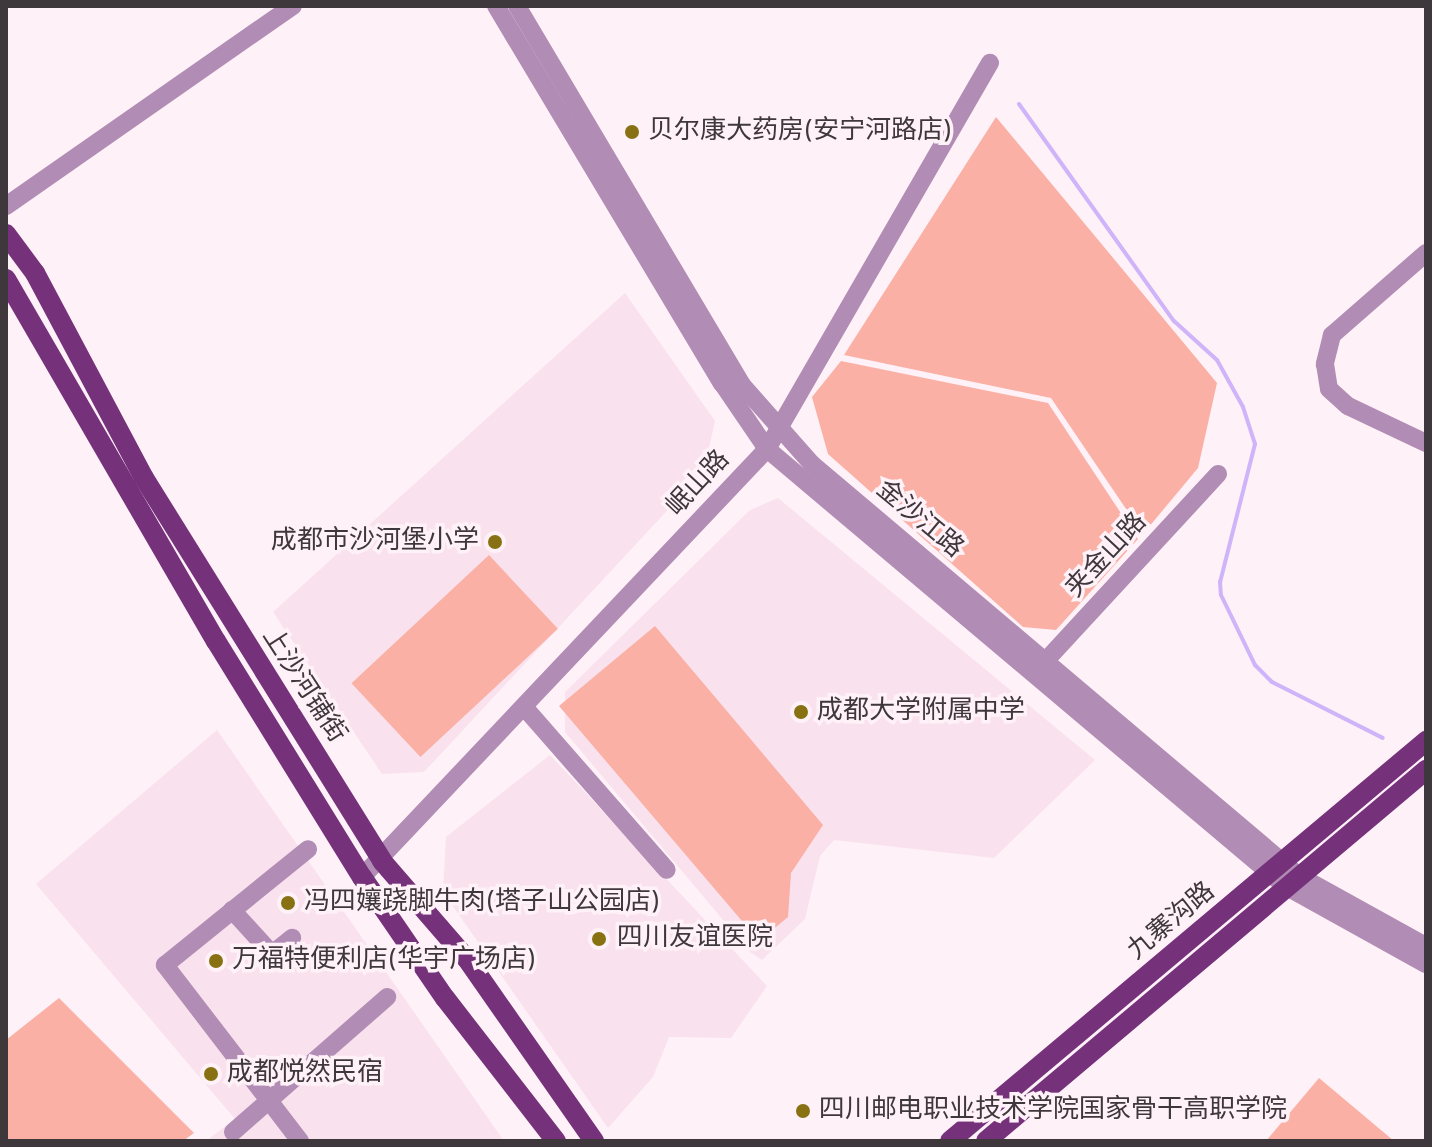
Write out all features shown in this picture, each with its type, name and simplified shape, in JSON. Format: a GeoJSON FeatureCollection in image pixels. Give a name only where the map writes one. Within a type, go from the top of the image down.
{"type":"FeatureCollection","features":[{"type":"Feature","properties":{"kind":"main road","name":"上沙河铺街"},"geometry":{"type":"LineString","coordinates":[[6,234],[35,273],[144,478],[382,861],[467,959],[594,1141]]}},
{"type":"Feature","properties":{"kind":"main road","name":"上沙河铺街"},"geometry":{"type":"LineString","coordinates":[[6,279],[216,641],[362,877],[445,998],[556,1141]]}},
{"type":"Feature","properties":{"kind":"main road","name":"九寨沟路"},"geometry":{"type":"LineString","coordinates":[[986,1141],[1285,874],[1426,741]]}},
{"type":"Feature","properties":{"kind":"main road","name":"九寨沟路"},"geometry":{"type":"LineString","coordinates":[[950,1141],[1285,874],[1426,770]]}},
{"type":"Feature","properties":{"kind":"street"},"geometry":{"type":"LineString","coordinates":[[6,206],[293,6]]}},
{"type":"Feature","properties":{"kind":"street"},"geometry":{"type":"LineString","coordinates":[[496,6],[722,383],[767,449],[1040,667]]}},
{"type":"Feature","properties":{"kind":"street","name":"金沙江路"},"geometry":{"type":"LineString","coordinates":[[517,6],[742,385],[779,430],[812,464],[1040,667],[1285,874],[1426,964]]}},
{"type":"Feature","properties":{"kind":"street","name":"岷山路"},"geometry":{"type":"LineString","coordinates":[[362,877],[382,861],[767,449],[990,63]]}},
{"type":"Feature","properties":{"kind":"street"},"geometry":{"type":"LineString","coordinates":[[1426,253],[1332,335],[1325,364],[1329,389],[1348,406],[1426,443]]}},
{"type":"Feature","properties":{"kind":"street"},"geometry":{"type":"LineString","coordinates":[[1426,267],[1337,345],[1338,380],[1365,406],[1426,435]]}},
{"type":"Feature","properties":{"kind":"street","name":"夹金山路"},"geometry":{"type":"LineString","coordinates":[[1040,667],[1218,474]]}},
{"type":"Feature","properties":{"kind":"street"},"geometry":{"type":"LineString","coordinates":[[525,708],[667,870]]}},
{"type":"Feature","properties":{"kind":"street"},"geometry":{"type":"LineString","coordinates":[[300,1141],[165,965],[308,849]]}},
{"type":"Feature","properties":{"kind":"street","name":"金沙江路"},"geometry":{"type":"LineString","coordinates":[[1285,874],[1426,946]]}},
{"type":"Feature","properties":{"kind":"street"},"geometry":{"type":"LineString","coordinates":[[232,910],[272,954],[292,938]]}},
{"type":"Feature","properties":{"kind":"street"},"geometry":{"type":"LineString","coordinates":[[233,1132],[387,997]]}},
{"type":"Feature","properties":{"kind":"shaded area"},"geometry":{"type":"Polygon","coordinates":[[[996,117],[1217,383],[1198,468],[1143,534],[1051,398],[844,355],[996,117]]]}},
{"type":"Feature","properties":{"kind":"shaded area","name":"成都市沙河堡小学"},"geometry":{"type":"Polygon","coordinates":[[[625,293],[715,421],[704,471],[424,772],[382,774],[273,612],[625,293]]]}},
{"type":"Feature","properties":{"kind":"shaded area"},"geometry":{"type":"Polygon","coordinates":[[[841,361],[1048,403],[1138,539],[1056,630],[1023,627],[828,454],[812,397],[841,361]]]}},
{"type":"Feature","properties":{"kind":"shaded area","name":"成都大学附属中学"},"geometry":{"type":"Polygon","coordinates":[[[778,498],[1095,760],[994,858],[834,840],[820,856],[805,919],[762,960],[750,952],[565,732],[565,692],[750,510],[778,498]]]}},
{"type":"Feature","properties":{"kind":"shaded area"},"geometry":{"type":"Polygon","coordinates":[[[489,555],[558,629],[420,757],[352,683],[489,555]]]}},
{"type":"Feature","properties":{"kind":"shaded area"},"geometry":{"type":"Polygon","coordinates":[[[655,626],[823,825],[791,873],[788,917],[759,941],[559,706],[655,626]]]}},
{"type":"Feature","properties":{"kind":"shaded area"},"geometry":{"type":"Polygon","coordinates":[[[217,730],[504,1141],[206,1141],[235,1119],[36,884],[217,730]]]}},
{"type":"Feature","properties":{"kind":"shaded area","name":"四川友谊医院"},"geometry":{"type":"Polygon","coordinates":[[[550,755],[767,986],[731,1038],[669,1037],[653,1077],[608,1128],[443,892],[446,837],[550,755]]]}},
{"type":"Feature","properties":{"kind":"shaded area"},"geometry":{"type":"Polygon","coordinates":[[[59,998],[194,1133],[183,1141],[6,1141],[6,1040],[59,998]]]}},
{"type":"Feature","properties":{"kind":"shaded area"},"geometry":{"type":"Polygon","coordinates":[[[1319,1078],[1394,1141],[1266,1141],[1319,1078]]]}},
{"type":"Feature","properties":{"kind":"waterway"},"geometry":{"type":"LineString","coordinates":[[1019,104],[1174,321],[1217,360],[1243,407],[1255,444],[1220,582],[1221,595],[1255,665],[1272,682],[1383,738]]}},
{"type":"Feature","properties":{"kind":"place","name":"贝尔康大药房(安宁河路店)"},"geometry":{"type":"Point","coordinates":[632,132]}},
{"type":"Feature","properties":{"kind":"place","name":"成都市沙河堡小学"},"geometry":{"type":"Point","coordinates":[495,542]}},
{"type":"Feature","properties":{"kind":"place","name":"成都大学附属中学"},"geometry":{"type":"Point","coordinates":[801,712]}},
{"type":"Feature","properties":{"kind":"place","name":"冯四孃跷脚牛肉(塔子山公园店)"},"geometry":{"type":"Point","coordinates":[288,903]}},
{"type":"Feature","properties":{"kind":"place","name":"四川友谊医院"},"geometry":{"type":"Point","coordinates":[599,939]}},
{"type":"Feature","properties":{"kind":"place","name":"万福特便利店(华宇广场店)"},"geometry":{"type":"Point","coordinates":[216,961]}},
{"type":"Feature","properties":{"kind":"place","name":"成都悦然民宿"},"geometry":{"type":"Point","coordinates":[211,1074]}},
{"type":"Feature","properties":{"kind":"place","name":"四川邮电职业技术学院国家骨干高职学院"},"geometry":{"type":"Point","coordinates":[803,1111]}}]}
